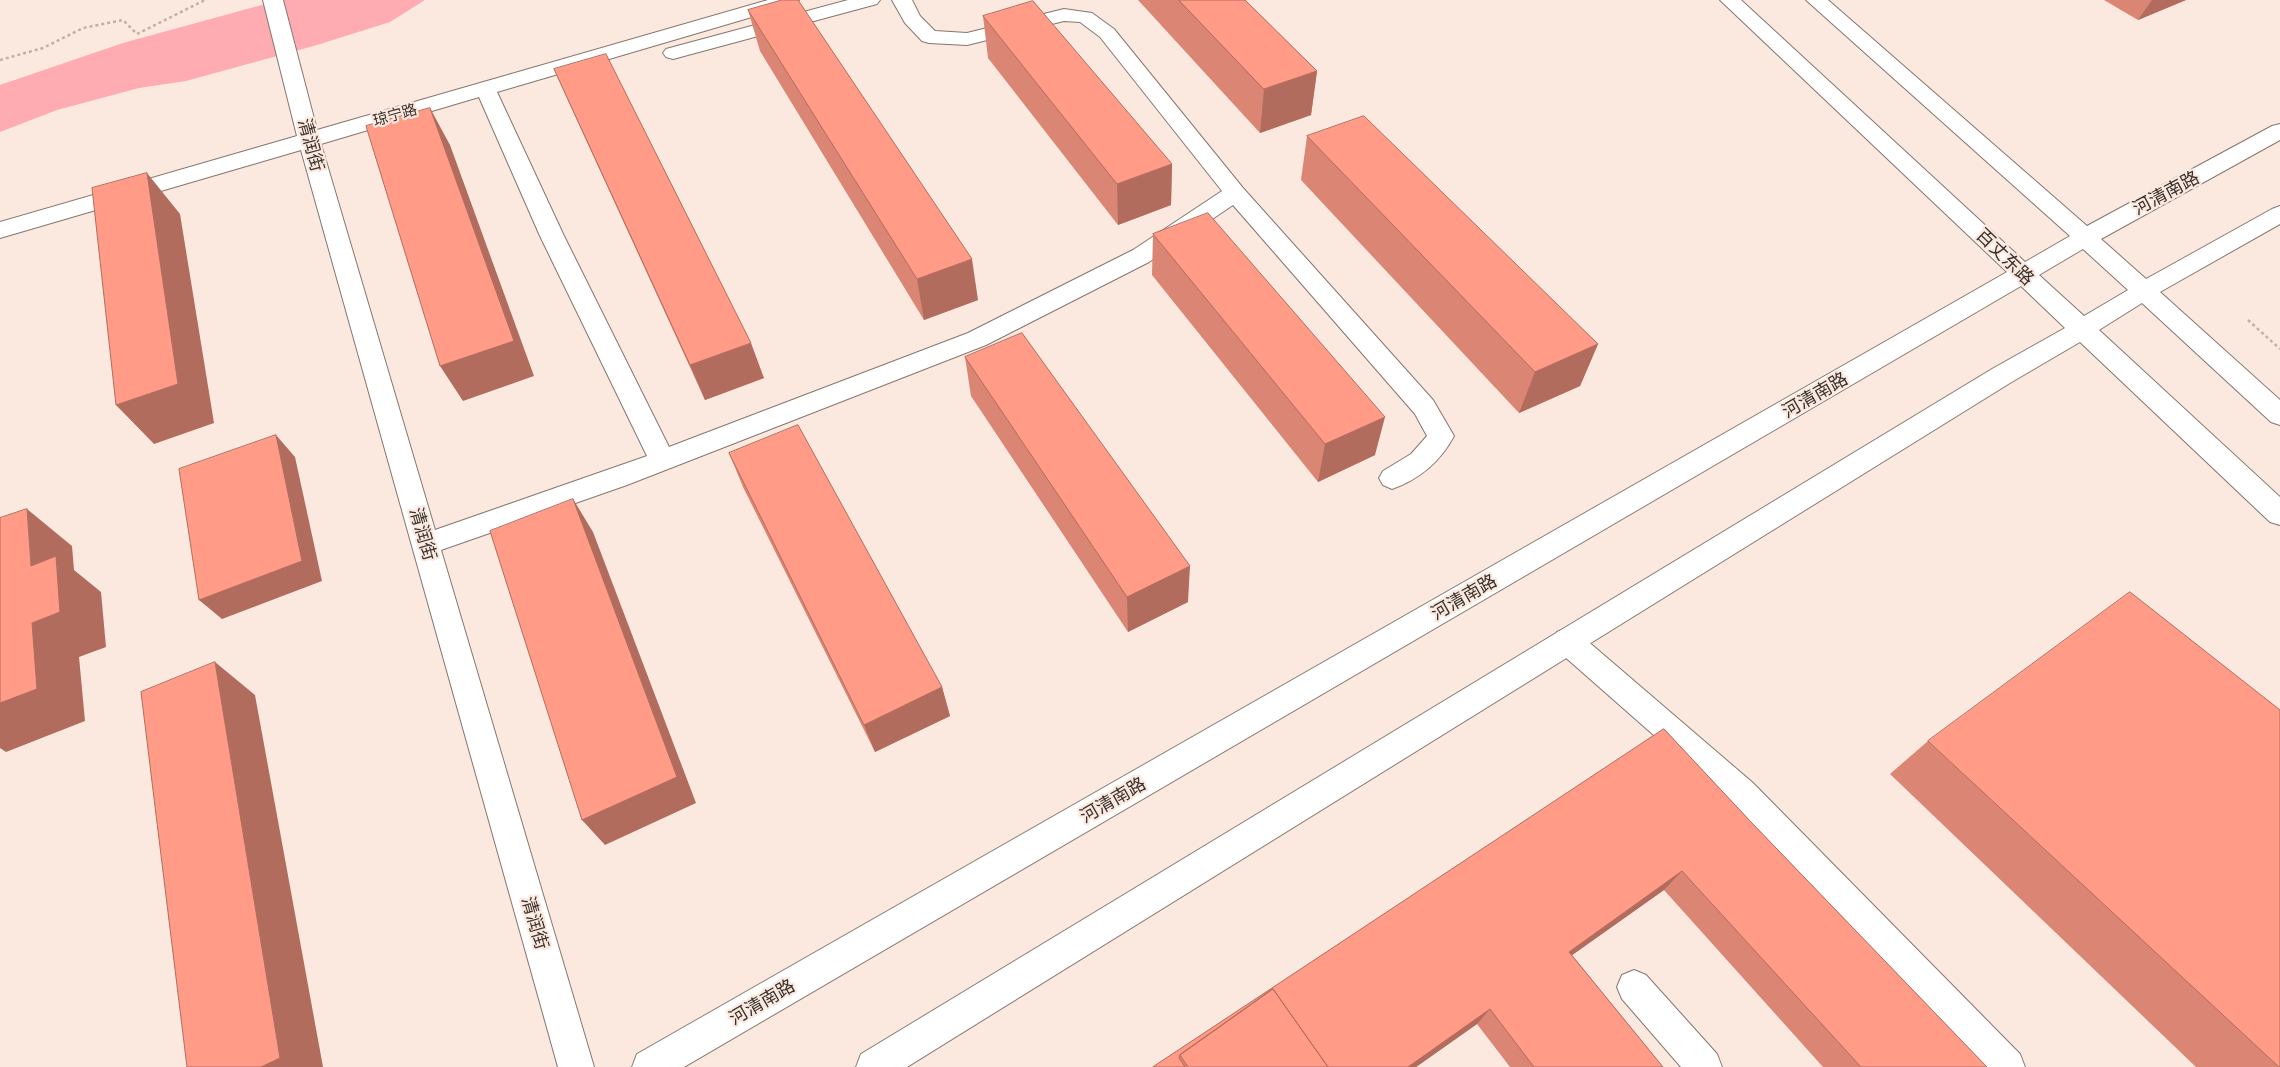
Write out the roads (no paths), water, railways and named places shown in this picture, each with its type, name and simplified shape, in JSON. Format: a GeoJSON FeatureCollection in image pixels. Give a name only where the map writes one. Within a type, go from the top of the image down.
{"type":"FeatureCollection","features":[{"type":"Feature","properties":{"kind":"main road","name":"清润街"},"geometry":{"type":"LineString","coordinates":[[273,0],[309,140],[576,1067]]}},
{"type":"Feature","properties":{"kind":"main road","name":"琼宁路"},"geometry":{"type":"LineString","coordinates":[[0,230],[309,140],[488,96],[789,0]]}},
{"type":"Feature","properties":{"kind":"main road"},"geometry":{"type":"LineString","coordinates":[[663,461],[552,236],[488,96],[870,0]]}},
{"type":"Feature","properties":{"kind":"main road"},"geometry":{"type":"LineString","coordinates":[[902,0],[912,19],[930,37],[967,39],[1064,15],[1085,17],[1107,33],[1235,193],[1424,407],[1441,436],[1433,449],[1421,462],[1392,478]]}},
{"type":"Feature","properties":{"kind":"main road","name":"百丈东路"},"geometry":{"type":"LineString","coordinates":[[1730,0],[1955,208],[2022,275],[2280,514]]}},
{"type":"Feature","properties":{"kind":"main road"},"geometry":{"type":"LineString","coordinates":[[1816,0],[2021,179],[2280,415]]}},
{"type":"Feature","properties":{"kind":"main road","name":"河清南路"},"geometry":{"type":"LineString","coordinates":[[650,1067],[2085,238],[2280,131]]}},
{"type":"Feature","properties":{"kind":"main road"},"geometry":{"type":"LineString","coordinates":[[426,544],[663,461],[977,339],[1141,256],[1235,193]]}},
{"type":"Feature","properties":{"kind":"main road"},"geometry":{"type":"LineString","coordinates":[[874,1067],[2000,376],[2146,291],[2185,266],[2280,214]]}},
{"type":"Feature","properties":{"kind":"main road"},"geometry":{"type":"LineString","coordinates":[[1567,641],[1742,794],[2007,1067]]}},
{"type":"Feature","properties":{"kind":"main road"},"geometry":{"type":"LineString","coordinates":[[1634,986],[1704,1067]]}}]}
